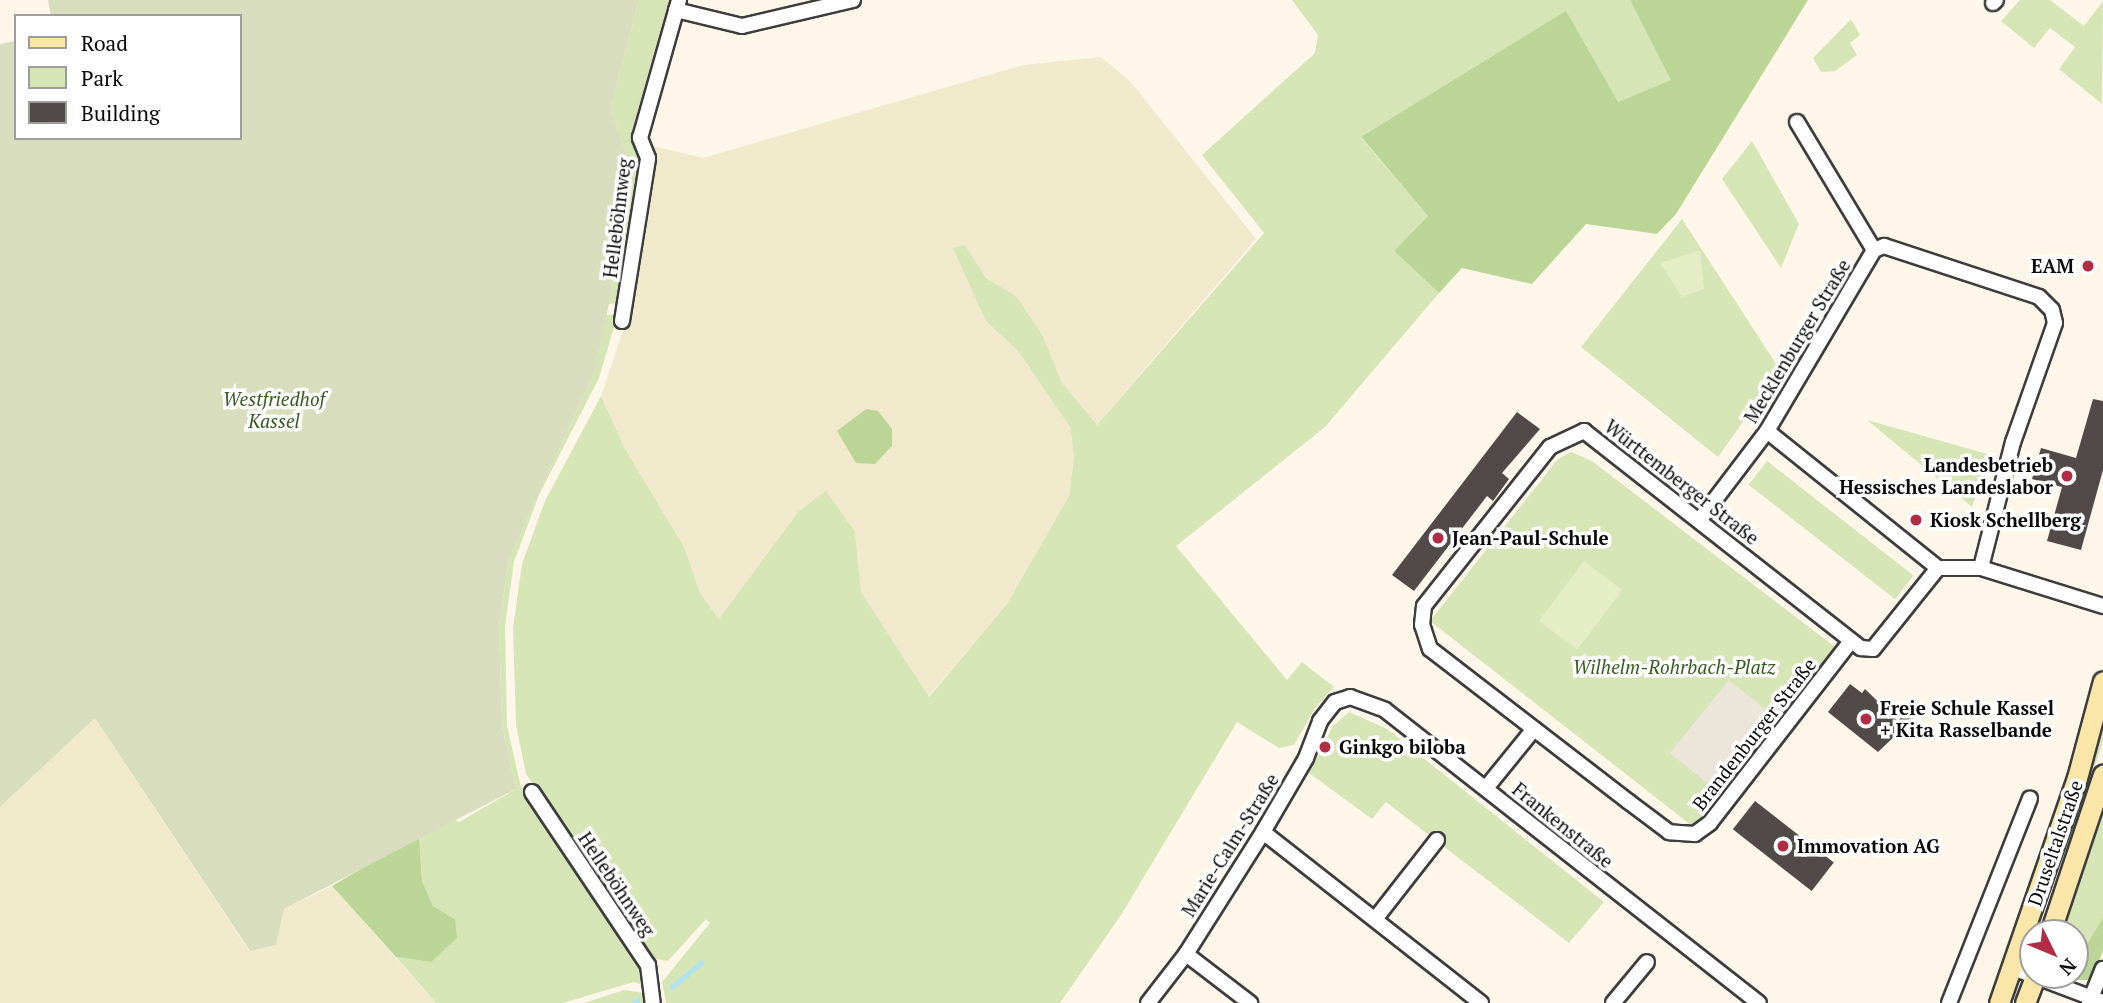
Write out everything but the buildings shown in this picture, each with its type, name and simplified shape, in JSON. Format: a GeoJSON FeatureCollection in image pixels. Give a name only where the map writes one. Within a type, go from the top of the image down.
{"type":"FeatureCollection","features":[{"type":"Feature","properties":{"kind":"main road","name":"Druseltalstraße"},"geometry":{"type":"LineString","coordinates":[[1999,1003],[2077,778],[2103,681]]}},
{"type":"Feature","properties":{"kind":"main road","name":"Druseltalstraße"},"geometry":{"type":"LineString","coordinates":[[2055,919],[2103,775]]}},
{"type":"Feature","properties":{"kind":"street"},"geometry":{"type":"LineString","coordinates":[[678,5],[742,26],[853,0]]}},
{"type":"Feature","properties":{"kind":"street","name":"Helleböhnweg"},"geometry":{"type":"LineString","coordinates":[[622,321],[648,158],[639,138],[678,5]]}},
{"type":"Feature","properties":{"kind":"street","name":"Mecklenburger Straße"},"geometry":{"type":"LineString","coordinates":[[1797,122],[1874,250]]}},
{"type":"Feature","properties":{"kind":"street","name":"Mecklenburger Straße"},"geometry":{"type":"LineString","coordinates":[[1700,518],[1767,431],[1874,250],[1884,246],[2039,297],[2052,310],[2054,323],[2013,442],[1980,568]]}},
{"type":"Feature","properties":{"kind":"street","name":"Württemberger Straße"},"geometry":{"type":"LineString","coordinates":[[1534,729],[1430,649],[1422,625],[1424,606],[1549,447],[1584,431],[1700,518],[1851,641]]}},
{"type":"Feature","properties":{"kind":"street"},"geometry":{"type":"LineString","coordinates":[[1767,431],[1938,568],[1980,568],[2103,606]]}},
{"type":"Feature","properties":{"kind":"street"},"geometry":{"type":"LineString","coordinates":[[1851,641],[1873,649],[1938,568]]}},
{"type":"Feature","properties":{"kind":"street","name":"Brandenburger Straße"},"geometry":{"type":"LineString","coordinates":[[1534,729],[1669,832],[1695,834],[1710,823],[1851,641]]}},
{"type":"Feature","properties":{"kind":"street","name":"Frankenstraße"},"geometry":{"type":"LineString","coordinates":[[1335,702],[1368,700],[1486,788],[1759,1003]]}},
{"type":"Feature","properties":{"kind":"street","name":"Marie-Calm-Straße"},"geometry":{"type":"LineString","coordinates":[[1148,1003],[1186,954],[1263,832],[1335,702]]}},
{"type":"Feature","properties":{"kind":"street"},"geometry":{"type":"LineString","coordinates":[[1486,788],[1534,729]]}},
{"type":"Feature","properties":{"kind":"street","name":"Helleböhnweg"},"geometry":{"type":"LineString","coordinates":[[532,792],[648,965],[653,1003]]}},
{"type":"Feature","properties":{"kind":"street","name":"Druseltalstraße"},"geometry":{"type":"LineString","coordinates":[[1949,1003],[2030,798]]}},
{"type":"Feature","properties":{"kind":"street"},"geometry":{"type":"LineString","coordinates":[[1263,832],[1482,1003]]}},
{"type":"Feature","properties":{"kind":"street"},"geometry":{"type":"LineString","coordinates":[[1376,918],[1437,840]]}},
{"type":"Feature","properties":{"kind":"street"},"geometry":{"type":"LineString","coordinates":[[1186,954],[1250,1003]]}},
{"type":"Feature","properties":{"kind":"street"},"geometry":{"type":"LineString","coordinates":[[1613,1003],[1647,962]]}},
{"type":"Feature","properties":{"kind":"street"},"geometry":{"type":"LineString","coordinates":[[2013,968],[2019,970]]}},
{"type":"Feature","properties":{"kind":"street"},"geometry":{"type":"LineString","coordinates":[[2067,989],[2095,1001],[2103,969]]}},
{"type":"Feature","properties":{"kind":"shaded area"},"geometry":{"type":"Polygon","coordinates":[[[1101,57],[1131,82],[1256,239],[1096,426],[1062,383],[1043,336],[1017,297],[986,278],[965,245],[986,321],[1018,351],[1072,428],[1074,458],[1069,496],[1007,604],[928,697],[861,592],[855,532],[799,511],[720,620],[700,593],[684,547],[624,447],[601,396],[631,306],[654,164],[649,145],[703,158],[1023,65],[1101,57]]]}},
{"type":"Feature","properties":{"kind":"shaded area"},"geometry":{"type":"Polygon","coordinates":[[[1729,680],[1771,714],[1712,787],[1670,753],[1729,680]]]}},
{"type":"Feature","properties":{"kind":"shaded area"},"geometry":{"type":"Polygon","coordinates":[[[95,718],[249,951],[276,945],[284,909],[332,886],[436,1003],[0,1003],[0,807],[95,718]]]}},
{"type":"Feature","properties":{"kind":"green space","name":"Westfriedhof Kassel"},"geometry":{"type":"Polygon","coordinates":[[[48,0],[639,0],[610,109],[628,158],[609,304],[593,375],[509,559],[499,626],[502,725],[516,789],[284,909],[276,945],[250,951],[95,718],[0,807],[0,44],[14,41],[14,140],[242,140],[242,14],[51,14],[48,0]]]}},
{"type":"Feature","properties":{"kind":"green space"},"geometry":{"type":"Polygon","coordinates":[[[639,0],[669,0],[631,135],[639,161],[618,303],[609,304],[628,158],[610,109],[639,0]]]}},
{"type":"Feature","properties":{"kind":"green space"},"geometry":{"type":"Polygon","coordinates":[[[1292,0],[1630,0],[1672,80],[1618,102],[1361,138],[1428,216],[1394,251],[1439,293],[1325,427],[1176,546],[1287,680],[1302,662],[1334,687],[1315,708],[1294,745],[1279,748],[1237,722],[1121,915],[1060,1003],[666,1003],[662,982],[710,923],[706,919],[668,961],[650,958],[526,774],[516,725],[513,628],[522,564],[545,501],[601,396],[624,447],[684,547],[700,593],[719,619],[799,511],[826,491],[855,532],[861,592],[929,697],[1007,604],[1069,496],[1074,458],[1071,428],[1018,351],[986,321],[953,248],[965,245],[986,278],[1017,297],[1043,336],[1062,383],[1097,425],[1264,233],[1202,155],[1315,53],[1318,35],[1292,0]]]}},
{"type":"Feature","properties":{"kind":"green space"},"geometry":{"type":"Polygon","coordinates":[[[1630,0],[1808,0],[1676,214],[1657,234],[1586,224],[1532,284],[1462,268],[1439,293],[1394,251],[1428,216],[1361,137],[1566,11],[1618,102],[1671,80],[1630,0]]]}},
{"type":"Feature","properties":{"kind":"green space"},"geometry":{"type":"Polygon","coordinates":[[[2020,0],[2050,0],[2084,26],[2103,1],[2102,104],[2059,69],[2075,47],[2050,28],[2034,48],[2001,21],[2020,0]]]}},
{"type":"Feature","properties":{"kind":"green space"},"geometry":{"type":"Polygon","coordinates":[[[1851,19],[1860,35],[1850,43],[1857,55],[1835,71],[1821,72],[1813,58],[1851,19]]]}},
{"type":"Feature","properties":{"kind":"green space"},"geometry":{"type":"Polygon","coordinates":[[[1752,141],[1799,224],[1781,268],[1722,179],[1752,141]]]}},
{"type":"Feature","properties":{"kind":"green space"},"geometry":{"type":"Polygon","coordinates":[[[1682,219],[1780,370],[1718,457],[1581,347],[1682,219]]]}},
{"type":"Feature","properties":{"kind":"green space"},"geometry":{"type":"Polygon","coordinates":[[[1700,250],[1704,289],[1682,297],[1660,263],[1700,250]]]}},
{"type":"Feature","properties":{"kind":"green space"},"geometry":{"type":"Polygon","coordinates":[[[618,314],[599,378],[539,495],[514,562],[505,626],[507,726],[521,787],[639,959],[649,987],[634,982],[563,1003],[436,1003],[396,957],[431,962],[455,919],[433,906],[422,881],[419,835],[453,819],[459,822],[516,789],[502,725],[499,626],[509,559],[593,375],[606,315],[618,314]]]}},
{"type":"Feature","properties":{"kind":"green space"},"geometry":{"type":"Polygon","coordinates":[[[866,409],[878,411],[892,429],[892,446],[875,464],[856,463],[837,431],[866,409]]]}},
{"type":"Feature","properties":{"kind":"green space"},"geometry":{"type":"Polygon","coordinates":[[[1867,420],[1991,455],[1972,507],[1867,420]]]}},
{"type":"Feature","properties":{"kind":"green space","name":"Wilhelm-Rohrbach-Platz"},"geometry":{"type":"Polygon","coordinates":[[[1571,452],[1592,461],[1835,647],[1706,816],[1691,825],[1430,621],[1558,459],[1571,452]]]}},
{"type":"Feature","properties":{"kind":"green space"},"geometry":{"type":"Polygon","coordinates":[[[1767,461],[1914,576],[1895,599],[1749,485],[1767,461]]]}},
{"type":"Feature","properties":{"kind":"green space"},"geometry":{"type":"Polygon","coordinates":[[[1584,561],[1622,590],[1577,650],[1539,621],[1584,561]]]}},
{"type":"Feature","properties":{"kind":"green space"},"geometry":{"type":"Polygon","coordinates":[[[1349,712],[1387,729],[1604,902],[1569,943],[1386,802],[1372,819],[1309,773],[1333,726],[1349,712]]]}},
{"type":"Feature","properties":{"kind":"green space"},"geometry":{"type":"Polygon","coordinates":[[[2103,718],[2103,741],[2060,876],[2062,854],[2103,718]]]}},
{"type":"Feature","properties":{"kind":"green space"},"geometry":{"type":"Polygon","coordinates":[[[2103,804],[2103,917],[2089,941],[2089,919],[2066,919],[2103,804]]]}},
{"type":"Feature","properties":{"kind":"green space"},"geometry":{"type":"Polygon","coordinates":[[[419,835],[422,881],[433,906],[455,919],[457,938],[431,962],[396,957],[332,886],[419,835]]]}},
{"type":"Feature","properties":{"kind":"green space"},"geometry":{"type":"Polygon","coordinates":[[[2103,917],[2103,951],[2092,980],[2089,980],[2089,941],[2103,917]]]}},
{"type":"Feature","properties":{"kind":"green space"},"geometry":{"type":"Polygon","coordinates":[[[624,990],[643,993],[648,1003],[584,1003],[624,990]]]}},
{"type":"Feature","properties":{"kind":"waterway"},"geometry":{"type":"LineString","coordinates":[[672,987],[701,963]]}},
{"type":"Feature","properties":{"kind":"place","name":"EAM"},"geometry":{"type":"Point","coordinates":[2088,266]}},
{"type":"Feature","properties":{"kind":"place","name":"Landesbetrieb Hessisches Landeslabor"},"geometry":{"type":"Point","coordinates":[2067,476]}},
{"type":"Feature","properties":{"kind":"place","name":"Kiosk Schellberg"},"geometry":{"type":"Point","coordinates":[1916,520]}},
{"type":"Feature","properties":{"kind":"place","name":"Jean-Paul-Schule"},"geometry":{"type":"Point","coordinates":[1438,538]}},
{"type":"Feature","properties":{"kind":"place","name":"Freie Schule Kassel + Kita Rasselbande"},"geometry":{"type":"Point","coordinates":[1866,719]}},
{"type":"Feature","properties":{"kind":"place","name":"Ginkgo biloba"},"geometry":{"type":"Point","coordinates":[1325,747]}},
{"type":"Feature","properties":{"kind":"place","name":"Immovation AG"},"geometry":{"type":"Point","coordinates":[1783,846]}}]}
